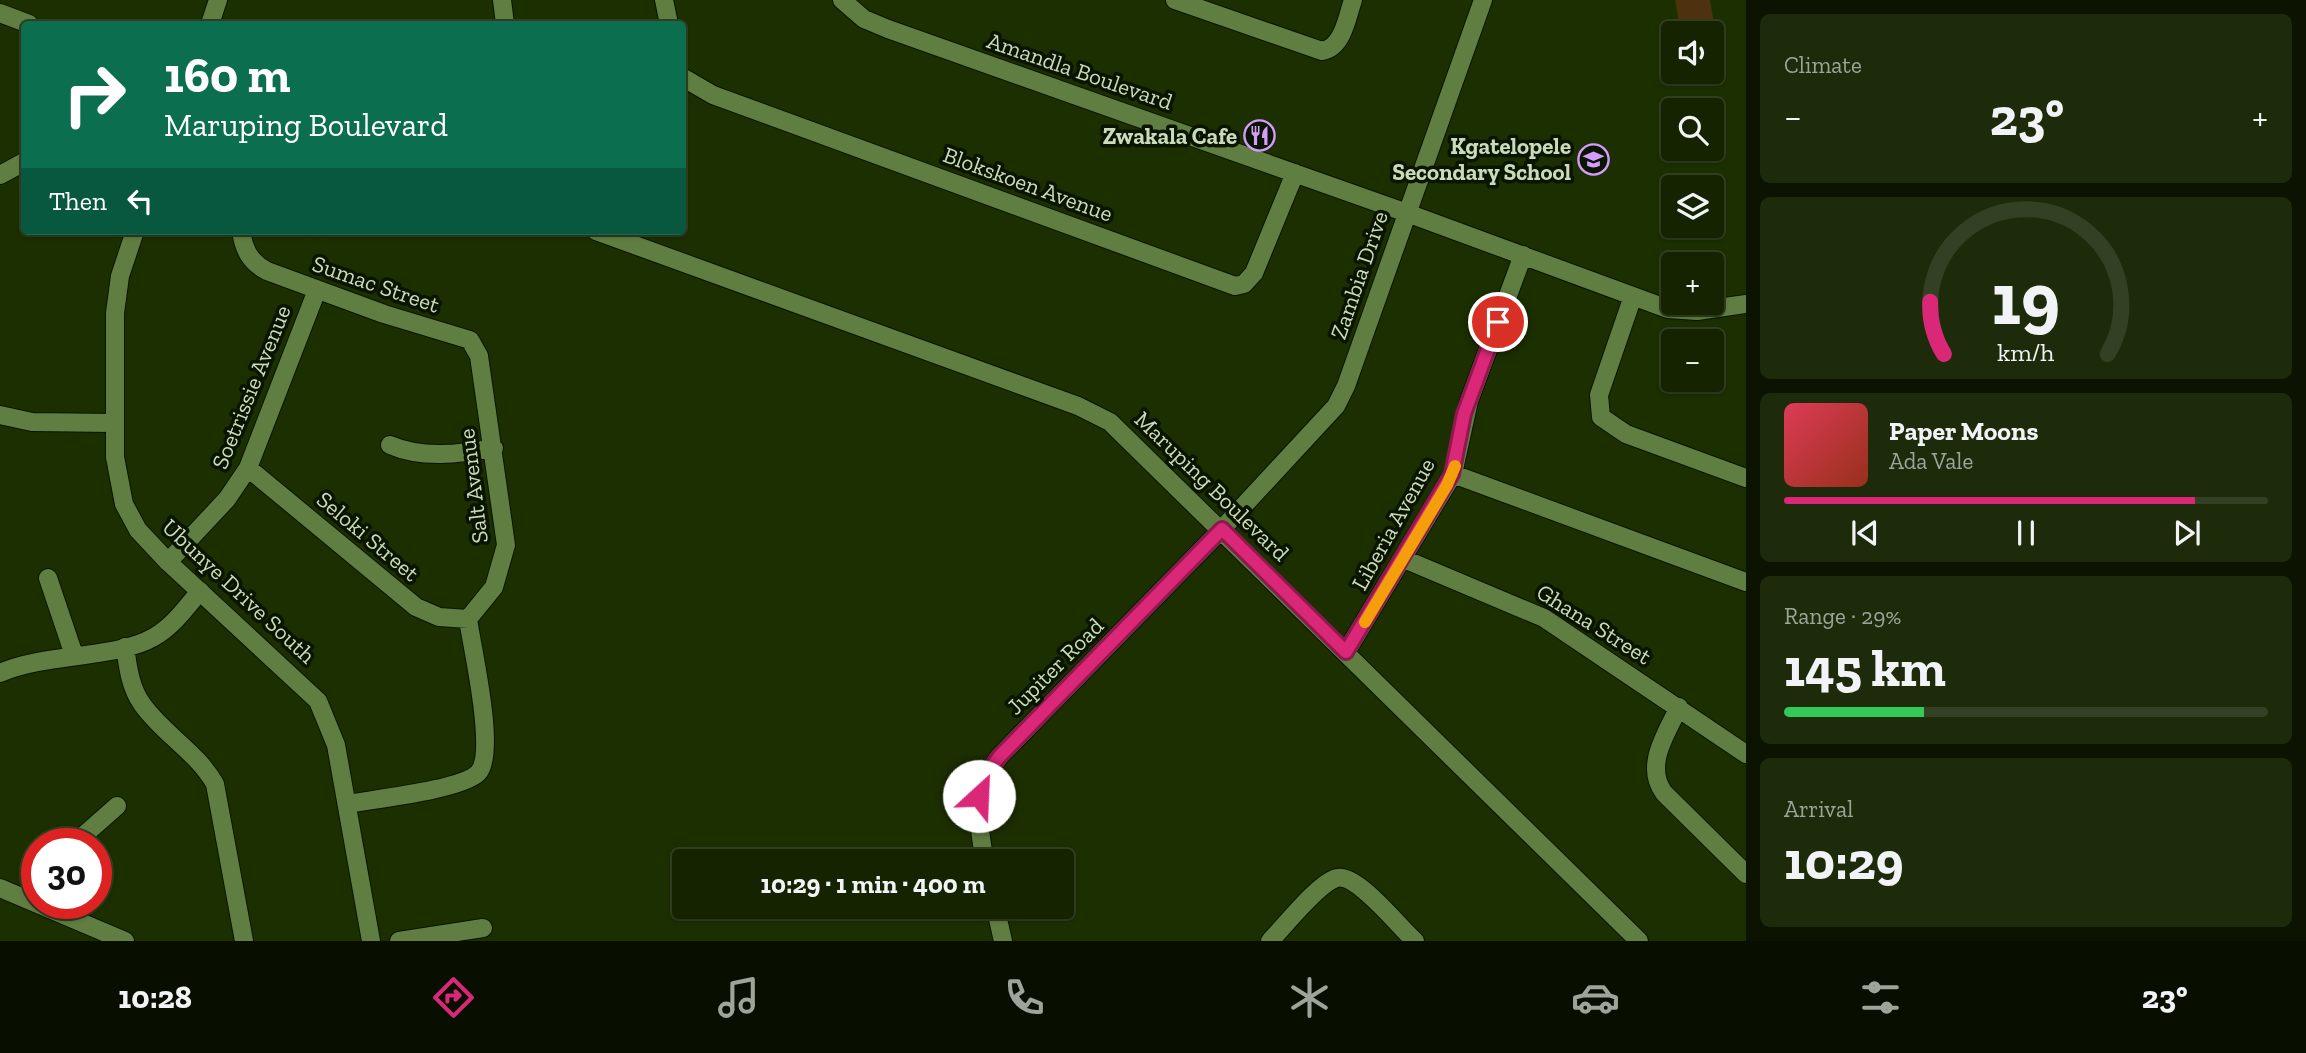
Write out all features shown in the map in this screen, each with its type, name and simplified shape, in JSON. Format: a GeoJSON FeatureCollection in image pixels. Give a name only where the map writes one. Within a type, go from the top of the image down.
{"type":"FeatureCollection","features":[{"type":"Feature","properties":{"kind":"street"},"geometry":{"type":"LineString","coordinates":[[211,21],[218,0]]}},
{"type":"Feature","properties":{"kind":"street"},"geometry":{"type":"LineString","coordinates":[[502,0],[505,21]]}},
{"type":"Feature","properties":{"kind":"street"},"geometry":{"type":"LineString","coordinates":[[664,0],[668,21]]}},
{"type":"Feature","properties":{"kind":"street","name":"Amandla Boulevard"},"geometry":{"type":"LineString","coordinates":[[842,0],[852,11],[877,25],[1633,296],[1680,312],[1745,309]]}},
{"type":"Feature","properties":{"kind":"street"},"geometry":{"type":"LineString","coordinates":[[1177,0],[1322,51],[1333,47],[1338,40],[1353,0]]}},
{"type":"Feature","properties":{"kind":"street","name":"Zambia Drive"},"geometry":{"type":"LineString","coordinates":[[1222,529],[1336,406],[1346,386],[1483,0]]}},
{"type":"Feature","properties":{"kind":"street"},"geometry":{"type":"LineString","coordinates":[[0,13],[21,21]]}},
{"type":"Feature","properties":{"kind":"street","name":"Blokskoen Avenue"},"geometry":{"type":"LineString","coordinates":[[686,79],[713,95],[1235,286],[1244,284],[1254,273],[1295,173]]}},
{"type":"Feature","properties":{"kind":"street"},"geometry":{"type":"LineString","coordinates":[[0,175],[21,164]]}},
{"type":"Feature","properties":{"kind":"street","name":"Ubunye Drive South"},"geometry":{"type":"LineString","coordinates":[[134,235],[120,276],[115,313],[114,423],[117,474],[124,504],[138,530],[169,562],[318,701],[333,737],[371,941]]}},
{"type":"Feature","properties":{"kind":"street","name":"Sumac Street"},"geometry":{"type":"LineString","coordinates":[[242,235],[254,264],[267,271],[470,341]]}},
{"type":"Feature","properties":{"kind":"street","name":"Maruping Boulevard"},"geometry":{"type":"LineString","coordinates":[[607,235],[1098,415],[1117,427],[1639,941]]}},
{"type":"Feature","properties":{"kind":"street","name":"Liberia Avenue"},"geometry":{"type":"LineString","coordinates":[[1346,652],[1404,559],[1452,474],[1464,414],[1523,255]]}},
{"type":"Feature","properties":{"kind":"street","name":"Soetrissie Avenue"},"geometry":{"type":"LineString","coordinates":[[169,562],[227,499],[248,468],[317,290]]}},
{"type":"Feature","properties":{"kind":"street"},"geometry":{"type":"LineString","coordinates":[[1633,296],[1599,395],[1597,405],[1601,417],[1626,435],[1746,478]]}},
{"type":"Feature","properties":{"kind":"street","name":"Salt Avenue"},"geometry":{"type":"LineString","coordinates":[[468,619],[494,587],[505,558],[506,532],[480,356],[470,341]]}},
{"type":"Feature","properties":{"kind":"street"},"geometry":{"type":"LineString","coordinates":[[0,415],[44,423],[114,423]]}},
{"type":"Feature","properties":{"kind":"street"},"geometry":{"type":"LineString","coordinates":[[390,445],[405,452],[424,453],[470,452],[494,448]]}},
{"type":"Feature","properties":{"kind":"street","name":"Seloki Street"},"geometry":{"type":"LineString","coordinates":[[248,468],[416,607],[439,617],[468,619]]}},
{"type":"Feature","properties":{"kind":"street"},"geometry":{"type":"LineString","coordinates":[[1452,474],[1746,582]]}},
{"type":"Feature","properties":{"kind":"street","name":"Jupiter Road"},"geometry":{"type":"LineString","coordinates":[[984,849],[979,796],[987,773],[999,757],[1222,529]]}},
{"type":"Feature","properties":{"kind":"street","name":"Ghana Street"},"geometry":{"type":"LineString","coordinates":[[1404,559],[1544,618],[1746,754]]}},
{"type":"Feature","properties":{"kind":"street"},"geometry":{"type":"LineString","coordinates":[[48,578],[74,655]]}},
{"type":"Feature","properties":{"kind":"street"},"geometry":{"type":"LineString","coordinates":[[0,673],[74,655],[125,647],[162,632],[200,591]]}},
{"type":"Feature","properties":{"kind":"street"},"geometry":{"type":"LineString","coordinates":[[347,804],[454,785],[478,773],[484,764],[486,741],[468,619]]}},
{"type":"Feature","properties":{"kind":"street"},"geometry":{"type":"LineString","coordinates":[[125,647],[134,689],[142,704],[205,765],[215,783],[244,941]]}},
{"type":"Feature","properties":{"kind":"street"},"geometry":{"type":"LineString","coordinates":[[1679,708],[1657,756],[1655,778],[1664,793],[1746,874]]}},
{"type":"Feature","properties":{"kind":"street"},"geometry":{"type":"LineString","coordinates":[[92,828],[117,806]]}},
{"type":"Feature","properties":{"kind":"street"},"geometry":{"type":"LineString","coordinates":[[1270,941],[1328,881],[1343,877],[1356,883],[1415,941]]}},
{"type":"Feature","properties":{"kind":"street"},"geometry":{"type":"LineString","coordinates":[[0,888],[21,896]]}},
{"type":"Feature","properties":{"kind":"street"},"geometry":{"type":"LineString","coordinates":[[78,919],[125,941]]}},
{"type":"Feature","properties":{"kind":"street"},"geometry":{"type":"LineString","coordinates":[[998,919],[1003,941]]}},
{"type":"Feature","properties":{"kind":"street"},"geometry":{"type":"LineString","coordinates":[[399,941],[483,928]]}},
{"type":"Feature","properties":{"kind":"shaded area"},"geometry":{"type":"Polygon","coordinates":[[[1675,0],[1710,0],[1714,21],[1679,21],[1675,0]]]}},
{"type":"Feature","properties":{"kind":"slow traffic"},"geometry":{"type":"LineString","coordinates":[[1365,622],[1447,485],[1455,466]]}},
{"type":"Feature","properties":{"kind":"place","name":"Zwakala Cafe"},"geometry":{"type":"Point","coordinates":[1260,136]}},
{"type":"Feature","properties":{"kind":"place","name":"Kgatelopele Secondary School"},"geometry":{"type":"Point","coordinates":[1594,159]}},
{"type":"Feature","properties":{"kind":"route"},"geometry":{"type":"LineString","coordinates":[[979,796],[987,773],[999,757],[1222,529],[1346,652],[1447,485],[1459,450],[1464,414],[1498,322]]}}]}
